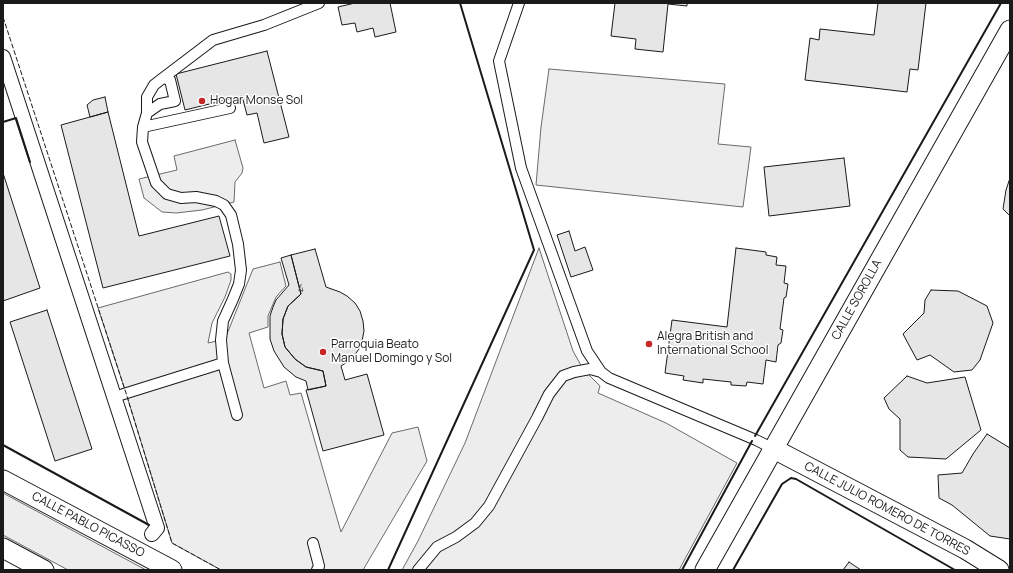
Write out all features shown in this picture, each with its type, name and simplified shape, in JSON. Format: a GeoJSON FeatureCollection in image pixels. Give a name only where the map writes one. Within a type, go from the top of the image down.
{"type":"FeatureCollection","features":[{"type":"Feature","properties":{"kind":"street","name":"CALLE SOROLLA"},"geometry":{"type":"LineString","coordinates":[[704,570],[747,493],[774,449],[1010,30]]}},
{"type":"Feature","properties":{"kind":"street"},"geometry":{"type":"LineString","coordinates":[[3,56],[157,528],[152,534]]}},
{"type":"Feature","properties":{"kind":"street","name":"CALLE JULIO ROMERO DE TORRES"},"geometry":{"type":"LineString","coordinates":[[774,449],[965,549],[999,570]]}},
{"type":"Feature","properties":{"kind":"street","name":"CALLE PABLO PICASSO"},"geometry":{"type":"LineString","coordinates":[[3,480],[172,570]]}},
{"type":"Feature","properties":{"kind":"street"},"geometry":{"type":"LineString","coordinates":[[3,548],[44,570]]}},
{"type":"Feature","properties":{"kind":"lane"},"geometry":{"type":"LineString","coordinates":[[237,415],[223,363],[221,340],[223,321],[233,299],[241,270],[238,244],[231,215],[224,204],[196,197],[181,198],[167,194],[156,183],[142,142],[143,127],[147,113],[147,97],[154,85],[213,40],[264,25],[319,3]]}},
{"type":"Feature","properties":{"kind":"lane"},"geometry":{"type":"LineString","coordinates":[[519,3],[499,61],[521,168],[587,351],[601,372],[609,378],[774,449]]}},
{"type":"Feature","properties":{"kind":"lane"},"geometry":{"type":"LineString","coordinates":[[147,113],[160,104],[175,101],[170,80],[163,78]]}},
{"type":"Feature","properties":{"kind":"lane"},"geometry":{"type":"LineString","coordinates":[[143,127],[230,108]]}},
{"type":"Feature","properties":{"kind":"lane"},"geometry":{"type":"LineString","coordinates":[[114,397],[223,363]]}},
{"type":"Feature","properties":{"kind":"lane"},"geometry":{"type":"LineString","coordinates":[[418,570],[437,547],[456,537],[475,523],[489,506],[549,394],[563,376],[590,369],[601,372]]}},
{"type":"Feature","properties":{"kind":"lane"},"geometry":{"type":"LineString","coordinates":[[313,543],[319,566],[317,570]]}},
{"type":"Feature","properties":{"kind":"shaded area"},"geometry":{"type":"Polygon","coordinates":[[[549,69],[725,84],[718,144],[751,147],[743,207],[536,185],[541,127],[549,69]]]}},
{"type":"Feature","properties":{"kind":"shaded area"},"geometry":{"type":"Polygon","coordinates":[[[235,140],[243,168],[242,173],[235,182],[234,202],[202,210],[176,213],[162,212],[144,198],[139,179],[177,170],[174,156],[235,140]]]}},
{"type":"Feature","properties":{"kind":"shaded area"},"geometry":{"type":"Polygon","coordinates":[[[539,248],[573,351],[583,369],[600,386],[598,393],[666,423],[737,463],[679,570],[402,570],[418,541],[465,443],[539,248]]]}},
{"type":"Feature","properties":{"kind":"shaded area"},"geometry":{"type":"Polygon","coordinates":[[[280,262],[286,286],[276,297],[268,316],[268,327],[249,333],[264,388],[286,381],[290,395],[301,393],[341,532],[392,433],[418,427],[427,461],[363,570],[221,570],[172,543],[98,308],[228,272],[231,274],[231,280],[225,297],[212,323],[208,343],[225,339],[253,269],[280,262]]]}},
{"type":"Feature","properties":{"kind":"shaded area"},"geometry":{"type":"Polygon","coordinates":[[[3,493],[146,570],[68,570],[3,535],[3,493]]]}},
{"type":"Feature","properties":{"kind":"building"},"geometry":{"type":"Polygon","coordinates":[[[355,3],[390,3],[396,32],[375,37],[373,28],[357,32],[355,23],[342,25],[338,7],[355,3]]]}},
{"type":"Feature","properties":{"kind":"building"},"geometry":{"type":"Polygon","coordinates":[[[615,3],[687,3],[687,6],[668,4],[663,52],[635,49],[636,39],[611,36],[615,3]]]}},
{"type":"Feature","properties":{"kind":"building"},"geometry":{"type":"Polygon","coordinates":[[[878,3],[926,3],[918,70],[910,69],[907,92],[805,80],[810,38],[819,40],[820,29],[874,35],[878,3]]]}},
{"type":"Feature","properties":{"kind":"building","name":"Hogar Monse Sol"},"geometry":{"type":"Polygon","coordinates":[[[267,51],[289,137],[264,143],[257,113],[247,115],[242,96],[185,110],[176,74],[267,51]]]}},
{"type":"Feature","properties":{"kind":"building"},"geometry":{"type":"Polygon","coordinates":[[[105,97],[108,112],[90,117],[87,105],[93,100],[105,97]]]}},
{"type":"Feature","properties":{"kind":"building"},"geometry":{"type":"Polygon","coordinates":[[[108,112],[139,236],[219,216],[230,256],[103,288],[61,125],[108,112]]]}},
{"type":"Feature","properties":{"kind":"building"},"geometry":{"type":"Polygon","coordinates":[[[844,158],[850,206],[769,216],[764,167],[844,158]]]}},
{"type":"Feature","properties":{"kind":"building"},"geometry":{"type":"Polygon","coordinates":[[[3,173],[40,288],[3,301],[3,173]]]}},
{"type":"Feature","properties":{"kind":"building"},"geometry":{"type":"Polygon","coordinates":[[[1010,178],[1010,216],[1003,209],[1006,190],[1010,178]]]}},
{"type":"Feature","properties":{"kind":"building"},"geometry":{"type":"Polygon","coordinates":[[[569,231],[575,251],[585,247],[593,270],[571,277],[557,235],[569,231]]]}},
{"type":"Feature","properties":{"kind":"building"},"geometry":{"type":"Polygon","coordinates":[[[736,248],[766,252],[766,255],[777,257],[776,265],[786,266],[784,283],[788,284],[786,297],[784,298],[780,329],[783,330],[781,343],[778,345],[776,362],[766,360],[763,384],[747,382],[746,386],[731,385],[731,382],[703,379],[703,383],[683,380],[684,376],[665,373],[672,320],[727,327],[736,248]]]}},
{"type":"Feature","properties":{"kind":"building","name":"Parroquia Beato Manuel Domingo y Sol"},"geometry":{"type":"Polygon","coordinates":[[[315,249],[326,287],[347,296],[355,303],[360,311],[364,331],[362,341],[354,356],[341,366],[345,380],[367,374],[384,435],[323,451],[306,390],[326,386],[323,371],[306,367],[295,359],[285,347],[282,334],[283,319],[288,306],[301,294],[291,255],[315,249]]]}},
{"type":"Feature","properties":{"kind":"building"},"geometry":{"type":"Polygon","coordinates":[[[291,255],[301,294],[288,306],[283,319],[282,334],[285,347],[295,359],[306,367],[323,371],[326,386],[308,390],[306,381],[296,377],[284,367],[274,351],[270,339],[270,316],[273,307],[276,300],[289,285],[281,258],[291,255]]]}},
{"type":"Feature","properties":{"kind":"building"},"geometry":{"type":"Polygon","coordinates":[[[931,290],[958,291],[987,306],[993,323],[980,360],[972,370],[954,372],[930,355],[917,360],[903,334],[924,313],[925,300],[931,290]]]}},
{"type":"Feature","properties":{"kind":"building"},"geometry":{"type":"Polygon","coordinates":[[[47,310],[92,449],[55,461],[10,322],[47,310]]]}},
{"type":"Feature","properties":{"kind":"building"},"geometry":{"type":"Polygon","coordinates":[[[907,376],[927,383],[965,377],[981,430],[946,459],[908,457],[900,450],[900,419],[889,409],[884,398],[907,376]]]}},
{"type":"Feature","properties":{"kind":"building"},"geometry":{"type":"Polygon","coordinates":[[[987,434],[1010,448],[1010,539],[990,536],[952,505],[939,498],[938,475],[962,473],[987,434]]]}},
{"type":"Feature","properties":{"kind":"building"},"geometry":{"type":"Polygon","coordinates":[[[849,562],[861,570],[843,570],[849,562]]]}},
{"type":"Feature","properties":{"kind":"fence"},"geometry":{"type":"LineString","coordinates":[[3,17],[126,393],[172,543],[221,570]]}},
{"type":"Feature","properties":{"kind":"wall"},"geometry":{"type":"LineString","coordinates":[[388,570],[534,250],[460,3]]}},
{"type":"Feature","properties":{"kind":"wall"},"geometry":{"type":"LineString","coordinates":[[755,436],[1001,3]]}},
{"type":"Feature","properties":{"kind":"wall"},"geometry":{"type":"LineString","coordinates":[[3,122],[16,118],[30,162]]}},
{"type":"Feature","properties":{"kind":"wall"},"geometry":{"type":"LineString","coordinates":[[682,570],[752,441]]}},
{"type":"Feature","properties":{"kind":"wall"},"geometry":{"type":"LineString","coordinates":[[3,445],[149,525]]}},
{"type":"Feature","properties":{"kind":"wall"},"geometry":{"type":"LineString","coordinates":[[733,570],[782,484],[791,478],[796,479],[955,570]]}},
{"type":"Feature","properties":{"kind":"place","name":"Hogar Monse Sol"},"geometry":{"type":"Point","coordinates":[202,101]}},
{"type":"Feature","properties":{"kind":"place","name":"Alegra British and International School"},"geometry":{"type":"Point","coordinates":[649,344]}},
{"type":"Feature","properties":{"kind":"place","name":"Parroquia Beato Manuel Domingo y Sol"},"geometry":{"type":"Point","coordinates":[323,352]}}]}
